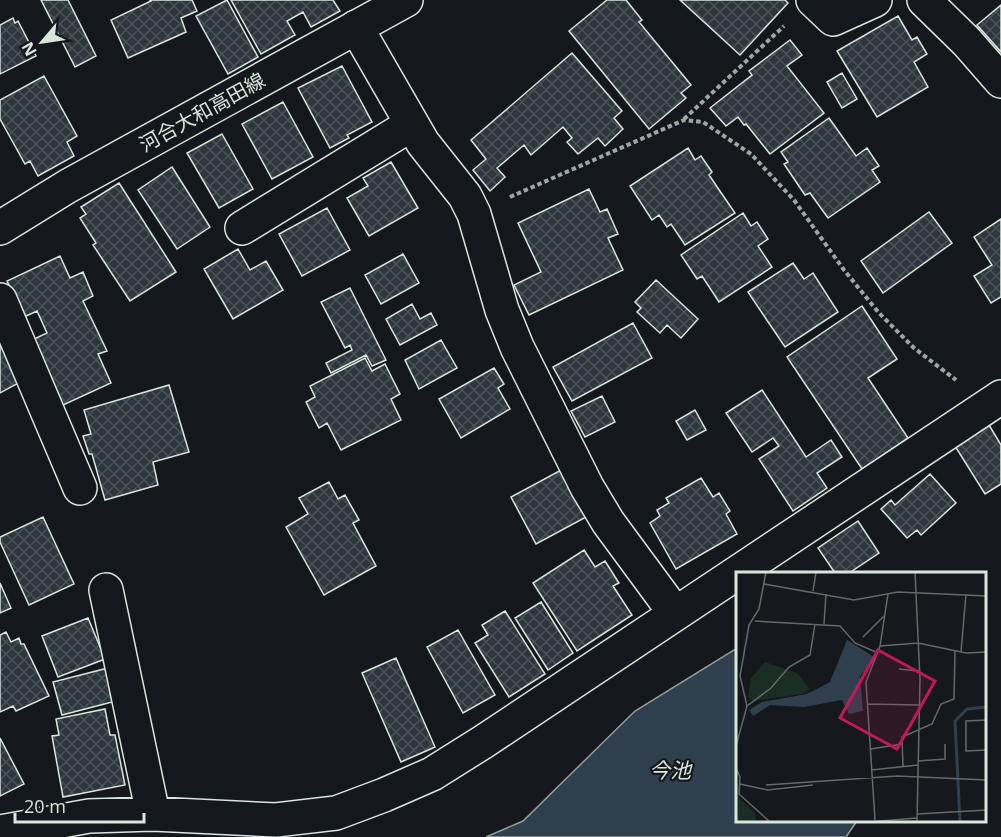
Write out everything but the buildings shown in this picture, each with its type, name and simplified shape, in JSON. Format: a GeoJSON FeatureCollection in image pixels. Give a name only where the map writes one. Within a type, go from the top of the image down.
{"type":"FeatureCollection","features":[{"type":"Feature","properties":{"kind":"street","name":"河合大和高田線"},"geometry":{"type":"LineString","coordinates":[[0,228],[68,186],[406,0]]}},
{"type":"Feature","properties":{"kind":"street"},"geometry":{"type":"LineString","coordinates":[[813,0],[833,19],[875,0]]}},
{"type":"Feature","properties":{"kind":"street"},"geometry":{"type":"LineString","coordinates":[[924,0],[967,42],[1001,81]]}},
{"type":"Feature","properties":{"kind":"street"},"geometry":{"type":"LineString","coordinates":[[356,27],[423,143],[465,196],[474,214],[502,310],[517,347],[582,478],[608,522],[675,613]]}},
{"type":"Feature","properties":{"kind":"street"},"geometry":{"type":"LineString","coordinates":[[242,228],[412,124]]}},
{"type":"Feature","properties":{"kind":"street"},"geometry":{"type":"LineString","coordinates":[[0,300],[80,488]]}},
{"type":"Feature","properties":{"kind":"street"},"geometry":{"type":"LineString","coordinates":[[737,572],[996,400]]}},
{"type":"Feature","properties":{"kind":"street"},"geometry":{"type":"LineString","coordinates":[[0,832],[33,831],[89,816],[153,814],[276,820],[336,813],[432,774],[736,573]]}},
{"type":"Feature","properties":{"kind":"street"},"geometry":{"type":"LineString","coordinates":[[106,590],[153,814]]}},
{"type":"Feature","properties":{"kind":"path"},"geometry":{"type":"LineString","coordinates":[[474,214],[684,120],[786,24]]}},
{"type":"Feature","properties":{"kind":"path"},"geometry":{"type":"LineString","coordinates":[[684,120],[703,122],[751,154],[794,200],[844,270],[879,313],[914,348],[947,374],[996,400]]}},
{"type":"Feature","properties":{"kind":"water","name":"今池"},"geometry":{"type":"Polygon","coordinates":[[[736,649],[736,822],[856,822],[846,837],[486,837],[523,821],[635,711],[736,649]]]}}]}
